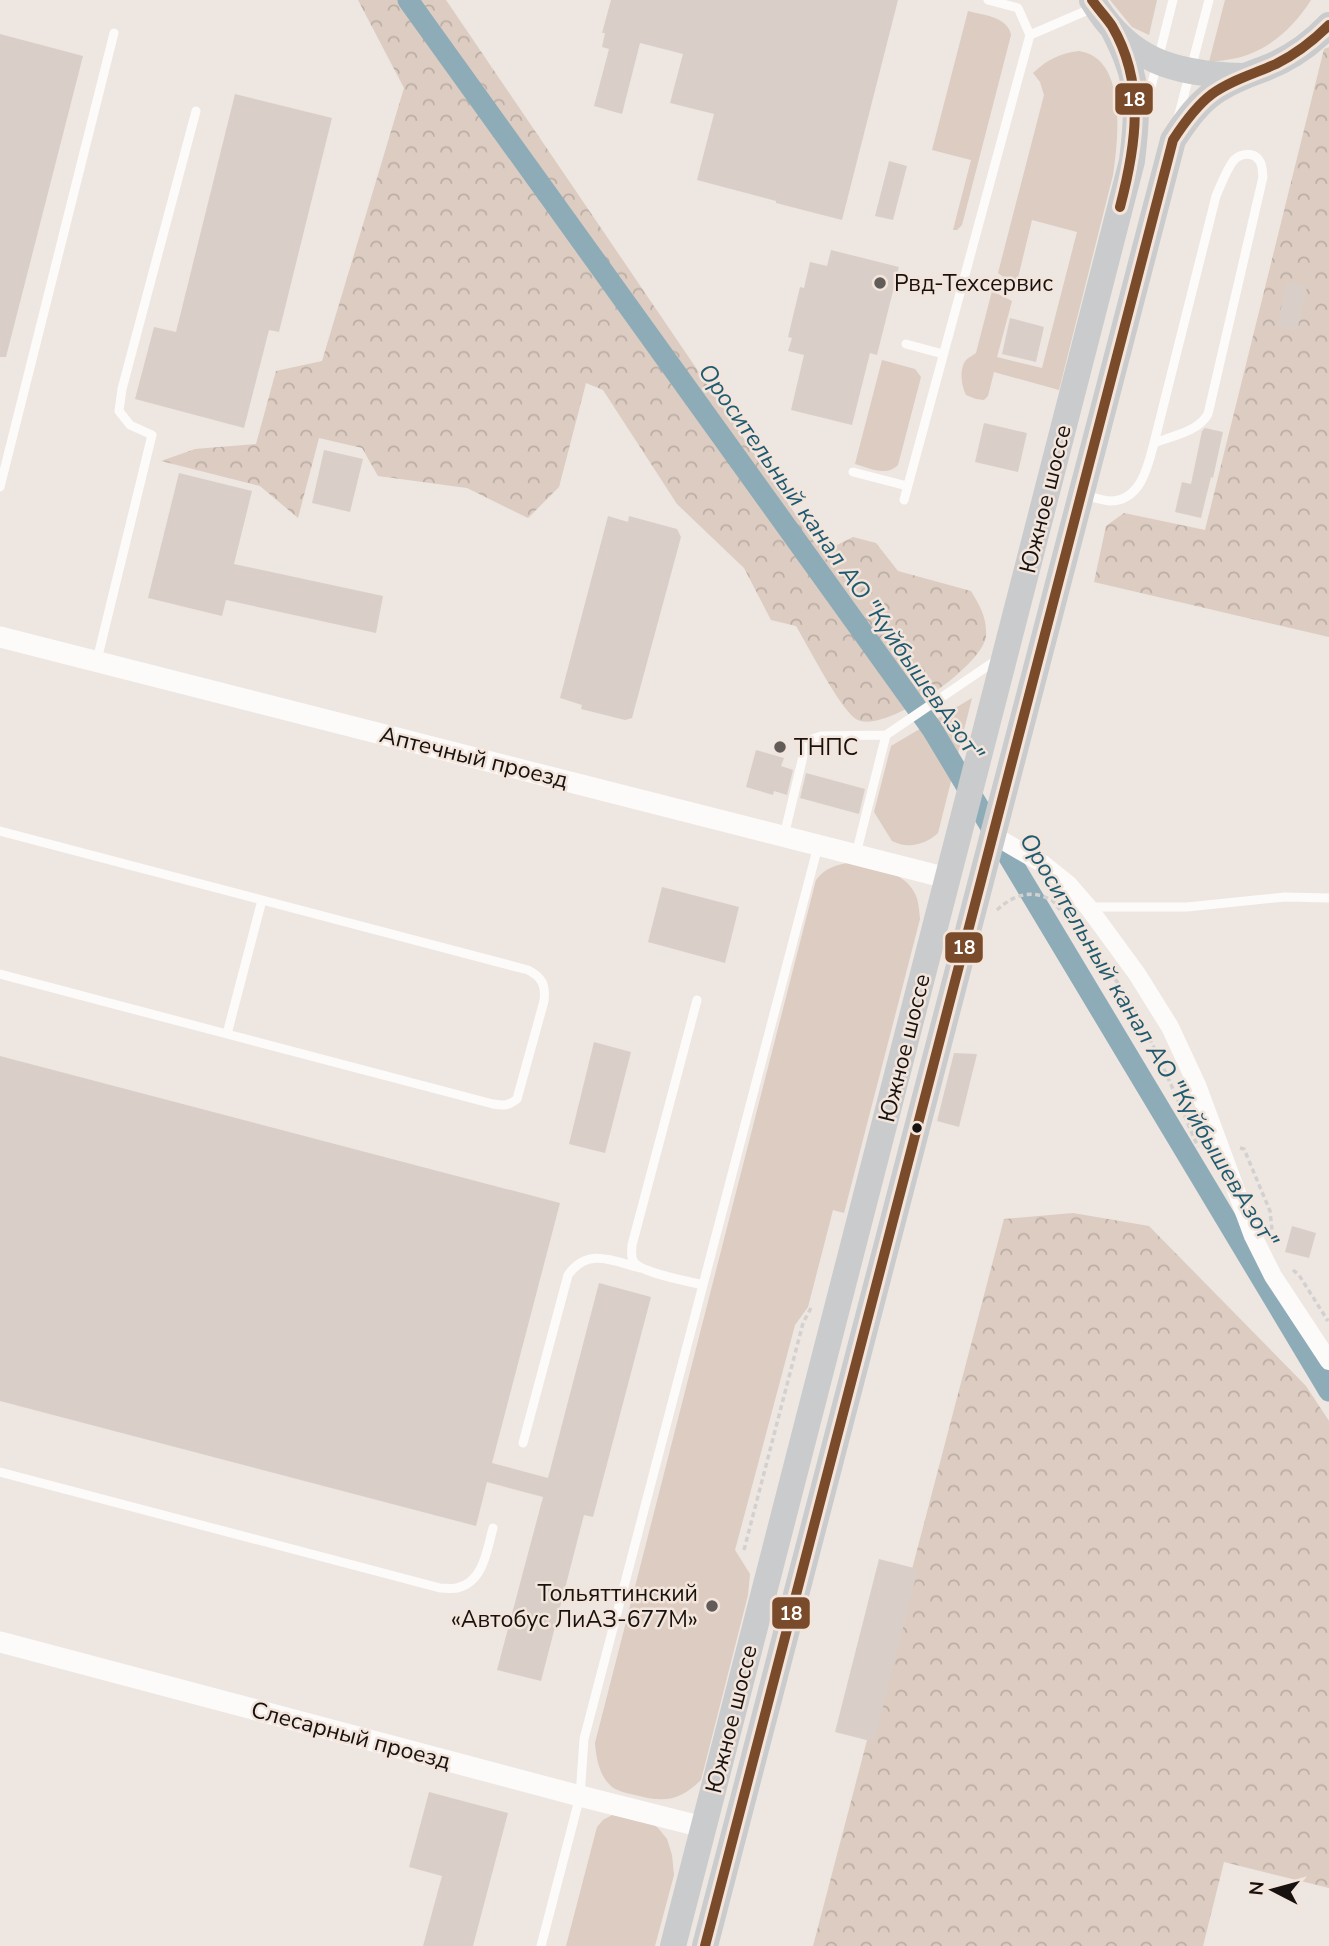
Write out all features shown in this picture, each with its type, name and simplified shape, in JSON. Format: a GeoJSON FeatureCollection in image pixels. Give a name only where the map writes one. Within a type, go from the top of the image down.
{"type":"FeatureCollection","features":[{"type":"Feature","properties":{"kind":"main road","name":"Южное шоссе"},"geometry":{"type":"LineString","coordinates":[[1094,3],[1113,29],[1134,49],[1157,62],[1210,75],[1242,76]]}},
{"type":"Feature","properties":{"kind":"main road","name":"Южное шоссе"},"geometry":{"type":"LineString","coordinates":[[705,1946],[1173,140],[1186,120],[1219,88],[1242,76],[1269,67],[1298,51],[1329,24]]}},
{"type":"Feature","properties":{"kind":"main road","name":"Южное шоссе"},"geometry":{"type":"LineString","coordinates":[[673,1946],[1132,161],[1136,98],[1129,62],[1113,29]]}},
{"type":"Feature","properties":{"kind":"street","name":"Аптечный проезд"},"geometry":{"type":"LineString","coordinates":[[0,637],[947,878]]}},
{"type":"Feature","properties":{"kind":"street"},"geometry":{"type":"LineString","coordinates":[[993,835],[1043,864],[1068,884],[1136,974],[1170,1027],[1197,1085],[1253,1236],[1273,1276],[1329,1361]]}},
{"type":"Feature","properties":{"kind":"street","name":"Слесарный проезд"},"geometry":{"type":"LineString","coordinates":[[0,1642],[703,1827]]}},
{"type":"Feature","properties":{"kind":"lane"},"geometry":{"type":"LineString","coordinates":[[904,500],[1030,35],[1018,8],[988,0]]}},
{"type":"Feature","properties":{"kind":"lane"},"geometry":{"type":"LineString","coordinates":[[1132,161],[1173,0]]}},
{"type":"Feature","properties":{"kind":"lane"},"geometry":{"type":"LineString","coordinates":[[1173,140],[1209,0]]}},
{"type":"Feature","properties":{"kind":"lane"},"geometry":{"type":"LineString","coordinates":[[1030,35],[1094,3]]}},
{"type":"Feature","properties":{"kind":"lane"},"geometry":{"type":"LineString","coordinates":[[0,487],[114,33]]}},
{"type":"Feature","properties":{"kind":"lane"},"geometry":{"type":"LineString","coordinates":[[96,662],[152,435],[130,425],[120,411],[122,389],[197,111]]}},
{"type":"Feature","properties":{"kind":"lane"},"geometry":{"type":"LineString","coordinates":[[1081,494],[1114,501],[1137,488],[1147,470],[1216,196],[1235,159],[1244,154],[1252,155],[1259,159],[1263,177],[1208,414],[1204,422],[1192,429],[1154,443]]}},
{"type":"Feature","properties":{"kind":"lane"},"geometry":{"type":"LineString","coordinates":[[906,344],[943,354]]}},
{"type":"Feature","properties":{"kind":"lane"},"geometry":{"type":"LineString","coordinates":[[853,472],[907,486]]}},
{"type":"Feature","properties":{"kind":"lane"},"geometry":{"type":"LineString","coordinates":[[784,836],[806,748],[812,739],[821,736],[886,735],[1005,654]]}},
{"type":"Feature","properties":{"kind":"lane"},"geometry":{"type":"LineString","coordinates":[[856,854],[886,735]]}},
{"type":"Feature","properties":{"kind":"lane"},"geometry":{"type":"LineString","coordinates":[[0,831],[528,970],[542,979],[545,989],[521,1090],[517,1099],[504,1106],[0,974]]}},
{"type":"Feature","properties":{"kind":"lane"},"geometry":{"type":"LineString","coordinates":[[541,1946],[580,1796],[584,1740],[818,844]]}},
{"type":"Feature","properties":{"kind":"lane"},"geometry":{"type":"LineString","coordinates":[[1088,907],[1187,907],[1285,897],[1329,898]]}},
{"type":"Feature","properties":{"kind":"lane"},"geometry":{"type":"LineString","coordinates":[[227,1034],[262,900]]}},
{"type":"Feature","properties":{"kind":"lane"},"geometry":{"type":"LineString","coordinates":[[642,1269],[631,1255],[632,1245],[696,1000]]}},
{"type":"Feature","properties":{"kind":"lane"},"geometry":{"type":"LineString","coordinates":[[523,1443],[568,1275],[574,1267],[586,1259],[597,1257],[703,1285]]}},
{"type":"Feature","properties":{"kind":"lane"},"geometry":{"type":"LineString","coordinates":[[0,1472],[440,1588],[456,1588],[471,1582],[483,1565],[493,1528]]}},
{"type":"Feature","properties":{"kind":"path"},"geometry":{"type":"LineString","coordinates":[[997,910],[1007,900],[1022,894],[1036,894],[1053,901],[1119,985],[1163,1066],[1202,1156]]}},
{"type":"Feature","properties":{"kind":"path"},"geometry":{"type":"LineString","coordinates":[[1234,1147],[1244,1149],[1270,1211],[1272,1234]]}},
{"type":"Feature","properties":{"kind":"path"},"geometry":{"type":"LineString","coordinates":[[1292,1268],[1329,1323]]}},
{"type":"Feature","properties":{"kind":"path"},"geometry":{"type":"LineString","coordinates":[[744,1550],[803,1323],[813,1305]]}},
{"type":"Feature","properties":{"kind":"green space"},"geometry":{"type":"Polygon","coordinates":[[[358,0],[446,0],[815,543],[829,549],[853,537],[876,543],[898,571],[971,591],[984,618],[986,636],[981,649],[969,664],[931,694],[889,717],[871,721],[858,720],[851,715],[834,692],[796,626],[771,620],[744,568],[677,504],[603,390],[586,383],[559,487],[528,518],[467,488],[378,476],[362,448],[319,438],[298,518],[260,486],[161,461],[195,449],[256,444],[276,371],[322,361],[404,88],[358,0]]]}},
{"type":"Feature","properties":{"kind":"green space"},"geometry":{"type":"Polygon","coordinates":[[[1110,0],[1157,0],[1149,35],[1132,27],[1110,0]]]}},
{"type":"Feature","properties":{"kind":"green space"},"geometry":{"type":"Polygon","coordinates":[[[1225,0],[1311,0],[1289,28],[1270,43],[1237,58],[1209,62],[1225,0]]]}},
{"type":"Feature","properties":{"kind":"green space"},"geometry":{"type":"Polygon","coordinates":[[[968,11],[1000,21],[1009,29],[1011,35],[962,225],[953,230],[971,160],[932,150],[968,11]]]}},
{"type":"Feature","properties":{"kind":"green space"},"geometry":{"type":"Polygon","coordinates":[[[1329,47],[1329,637],[1094,582],[1106,526],[1124,513],[1205,530],[1324,49],[1329,47]]]}},
{"type":"Feature","properties":{"kind":"green space"},"geometry":{"type":"Polygon","coordinates":[[[1079,51],[1095,57],[1106,69],[1113,84],[1117,142],[1113,175],[1059,390],[994,372],[988,396],[984,400],[976,399],[966,395],[962,372],[966,360],[976,353],[992,291],[1012,301],[997,357],[1042,368],[1077,232],[1032,220],[1016,286],[998,273],[1044,95],[1040,82],[1033,73],[1054,58],[1079,51]]]}},
{"type":"Feature","properties":{"kind":"green space"},"geometry":{"type":"Polygon","coordinates":[[[882,360],[915,369],[921,377],[898,465],[883,471],[855,464],[882,360]]]}},
{"type":"Feature","properties":{"kind":"green space"},"geometry":{"type":"Polygon","coordinates":[[[972,698],[938,833],[916,844],[904,845],[892,841],[874,812],[891,746],[972,698]]]}},
{"type":"Feature","properties":{"kind":"green space"},"geometry":{"type":"Polygon","coordinates":[[[851,862],[886,871],[903,879],[916,895],[920,919],[844,1213],[833,1210],[808,1307],[795,1325],[735,1550],[750,1574],[748,1595],[701,1780],[678,1796],[646,1798],[621,1791],[609,1784],[600,1770],[595,1743],[816,880],[831,868],[851,862]]]}},
{"type":"Feature","properties":{"kind":"green space"},"geometry":{"type":"Polygon","coordinates":[[[1073,1213],[1149,1226],[1306,1386],[1329,1421],[1329,1888],[1224,1862],[1203,1946],[813,1946],[1004,1219],[1073,1213]]]}},
{"type":"Feature","properties":{"kind":"green space"},"geometry":{"type":"Polygon","coordinates":[[[612,1815],[649,1821],[667,1839],[674,1875],[655,1946],[566,1946],[597,1827],[612,1815]]]}},
{"type":"Feature","properties":{"kind":"building"},"geometry":{"type":"Polygon","coordinates":[[[611,0],[898,0],[842,220],[697,180],[714,114],[670,103],[683,54],[640,43],[622,114],[594,106],[609,49],[602,47],[605,33],[602,33],[611,0]]]}},
{"type":"Feature","properties":{"kind":"building"},"geometry":{"type":"Polygon","coordinates":[[[0,34],[83,56],[6,357],[0,357],[0,34]]]}},
{"type":"Feature","properties":{"kind":"building"},"geometry":{"type":"Polygon","coordinates":[[[235,94],[332,118],[279,332],[269,330],[244,428],[135,399],[154,327],[176,332],[235,94]]]}},
{"type":"Feature","properties":{"kind":"building"},"geometry":{"type":"Polygon","coordinates":[[[889,161],[907,166],[893,220],[875,216],[889,161]]]}},
{"type":"Feature","properties":{"kind":"building"},"geometry":{"type":"Polygon","coordinates":[[[831,250],[899,267],[877,355],[870,353],[852,425],[791,410],[804,355],[788,351],[792,338],[788,337],[800,287],[804,288],[810,262],[827,266],[831,250]]]}},
{"type":"Feature","properties":{"kind":"building"},"geometry":{"type":"Polygon","coordinates":[[[1287,282],[1307,287],[1297,331],[1277,326],[1287,282]]]}},
{"type":"Feature","properties":{"kind":"building"},"geometry":{"type":"Polygon","coordinates":[[[1010,318],[1044,327],[1036,362],[1002,354],[1010,318]]]}},
{"type":"Feature","properties":{"kind":"building"},"geometry":{"type":"Polygon","coordinates":[[[984,423],[1027,433],[1018,472],[975,462],[984,423]]]}},
{"type":"Feature","properties":{"kind":"building"},"geometry":{"type":"Polygon","coordinates":[[[1205,428],[1223,432],[1201,518],[1175,512],[1182,482],[1191,484],[1202,431],[1205,428]]]}},
{"type":"Feature","properties":{"kind":"building"},"geometry":{"type":"Polygon","coordinates":[[[324,450],[363,459],[350,512],[312,503],[324,450]]]}},
{"type":"Feature","properties":{"kind":"building"},"geometry":{"type":"Polygon","coordinates":[[[179,473],[252,491],[234,564],[383,596],[376,633],[226,600],[222,616],[148,598],[179,473]]]}},
{"type":"Feature","properties":{"kind":"building"},"geometry":{"type":"Polygon","coordinates":[[[608,516],[628,522],[629,516],[677,529],[681,537],[632,718],[625,720],[581,709],[582,705],[560,698],[608,516]]]}},
{"type":"Feature","properties":{"kind":"building"},"geometry":{"type":"Polygon","coordinates":[[[756,750],[784,758],[781,766],[793,770],[787,795],[774,791],[773,795],[746,787],[756,750]]]}},
{"type":"Feature","properties":{"kind":"building"},"geometry":{"type":"Polygon","coordinates":[[[806,773],[865,789],[859,814],[800,798],[806,773]]]}},
{"type":"Feature","properties":{"kind":"building"},"geometry":{"type":"Polygon","coordinates":[[[662,887],[739,907],[725,963],[648,942],[662,887]]]}},
{"type":"Feature","properties":{"kind":"building"},"geometry":{"type":"Polygon","coordinates":[[[594,1042],[631,1052],[605,1153],[569,1144],[594,1042]]]}},
{"type":"Feature","properties":{"kind":"building"},"geometry":{"type":"Polygon","coordinates":[[[954,1053],[977,1054],[959,1127],[937,1121],[954,1053]]]}},
{"type":"Feature","properties":{"kind":"building"},"geometry":{"type":"Polygon","coordinates":[[[0,1056],[560,1203],[492,1463],[548,1478],[599,1283],[651,1297],[593,1517],[584,1515],[541,1681],[497,1670],[543,1497],[487,1482],[476,1526],[0,1401],[0,1056]]]}},
{"type":"Feature","properties":{"kind":"building"},"geometry":{"type":"Polygon","coordinates":[[[1292,1226],[1316,1233],[1309,1258],[1285,1252],[1292,1226]]]}},
{"type":"Feature","properties":{"kind":"building"},"geometry":{"type":"Polygon","coordinates":[[[879,1559],[918,1569],[874,1742],[835,1732],[879,1559]]]}},
{"type":"Feature","properties":{"kind":"building"},"geometry":{"type":"Polygon","coordinates":[[[429,1792],[508,1813],[473,1946],[423,1946],[442,1876],[409,1867],[429,1792]]]}},
{"type":"Feature","properties":{"kind":"waterway","name":"Оросительный канал АО \"КуйбышевАзот\""},"geometry":{"type":"LineString","coordinates":[[408,0],[932,729],[1329,1391]]}},
{"type":"Feature","properties":{"kind":"transit line","name":"18"},"geometry":{"type":"LineString","coordinates":[[1092,0],[1112,26],[1123,48],[1134,93],[1133,138],[1120,207]]}},
{"type":"Feature","properties":{"kind":"transit line","name":"18"},"geometry":{"type":"LineString","coordinates":[[705,1946],[1173,140],[1191,115],[1212,94],[1290,56],[1329,25]]}},
{"type":"Feature","properties":{"kind":"place","name":"Рвд-Техсервис"},"geometry":{"type":"Point","coordinates":[880,283]}},
{"type":"Feature","properties":{"kind":"place","name":"ТНПС"},"geometry":{"type":"Point","coordinates":[780,747]}},
{"type":"Feature","properties":{"kind":"place","name":"Тольяттинский «Автобус ЛиАЗ-677М»"},"geometry":{"type":"Point","coordinates":[712,1606]}}]}
